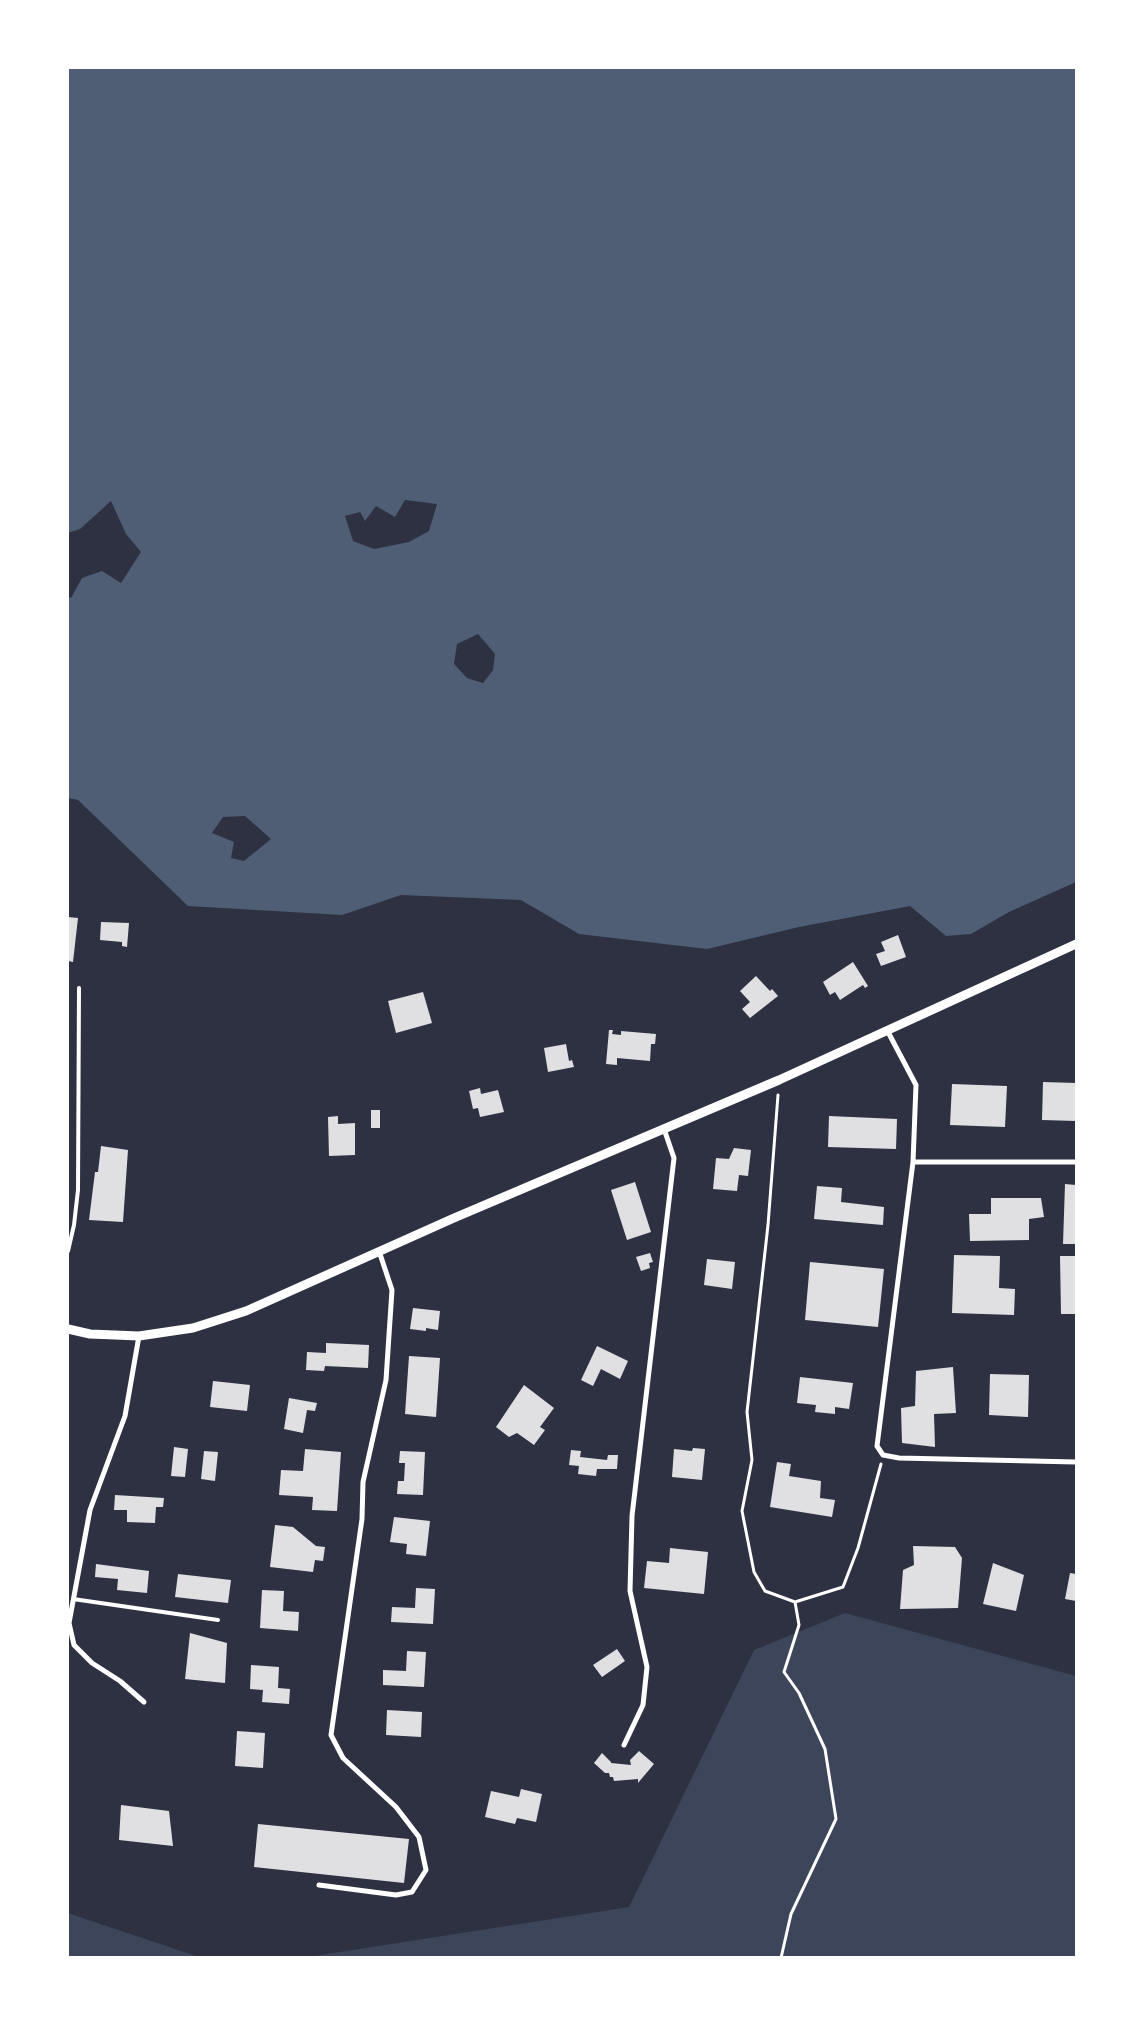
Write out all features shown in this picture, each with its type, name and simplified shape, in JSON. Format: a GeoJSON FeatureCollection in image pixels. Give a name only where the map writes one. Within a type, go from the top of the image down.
{"type":"FeatureCollection","features":[{"type":"Feature","properties":{"kind":"street"},"geometry":{"type":"LineString","coordinates":[[68,1329],[90,1334],[139,1336],[194,1328],[246,1311],[379,1251],[779,1080],[1076,944]]}},
{"type":"Feature","properties":{"kind":"street"},"geometry":{"type":"LineString","coordinates":[[887,1030],[916,1085],[913,1162],[877,1446],[883,1455],[899,1458],[1076,1462]]}},
{"type":"Feature","properties":{"kind":"street"},"geometry":{"type":"LineString","coordinates":[[624,1745],[643,1705],[646,1667],[630,1591],[632,1516],[674,1158],[664,1129]]}},
{"type":"Feature","properties":{"kind":"street"},"geometry":{"type":"LineString","coordinates":[[913,1162],[1076,1162]]}},
{"type":"Feature","properties":{"kind":"street"},"geometry":{"type":"LineString","coordinates":[[319,1885],[396,1895],[412,1892],[426,1870],[418,1837],[396,1807],[343,1758],[330,1736],[362,1519],[362,1482],[386,1380],[392,1290],[379,1251]]}},
{"type":"Feature","properties":{"kind":"street"},"geometry":{"type":"LineString","coordinates":[[139,1336],[125,1416],[90,1510],[68,1623],[74,1645],[92,1664],[120,1681],[144,1702]]}},
{"type":"Feature","properties":{"kind":"lane"},"geometry":{"type":"LineString","coordinates":[[68,1251],[74,1225],[78,1190],[79,988]]}},
{"type":"Feature","properties":{"kind":"lane"},"geometry":{"type":"LineString","coordinates":[[73,1599],[218,1620]]}},
{"type":"Feature","properties":{"kind":"path"},"geometry":{"type":"LineString","coordinates":[[779,1080],[768,1225],[746,1412],[752,1460],[742,1511],[754,1572],[765,1591],[795,1602],[843,1588],[858,1548],[883,1455]]}},
{"type":"Feature","properties":{"kind":"path"},"geometry":{"type":"LineString","coordinates":[[781,1958],[780,1954],[792,1914],[836,1819],[825,1749],[799,1693],[784,1672],[799,1625],[795,1602]]}},
{"type":"Feature","properties":{"kind":"shaded area"},"geometry":{"type":"Polygon","coordinates":[[[68,68],[1076,68],[1076,882],[1009,912],[971,934],[946,936],[910,906],[799,927],[707,949],[579,934],[521,900],[401,895],[342,915],[188,906],[78,800],[68,798],[68,597],[71,598],[82,578],[102,571],[121,583],[141,552],[126,534],[111,501],[80,529],[68,533],[68,68]],[[405,500],[395,517],[376,506],[365,521],[360,512],[345,516],[353,541],[374,549],[409,542],[429,531],[437,504],[405,500]],[[478,634],[457,644],[454,664],[467,678],[483,683],[493,670],[495,654],[478,634]],[[245,816],[223,817],[212,833],[234,842],[231,858],[244,861],[271,839],[245,816]]]}},
{"type":"Feature","properties":{"kind":"shaded area"},"geometry":{"type":"Polygon","coordinates":[[[845,1613],[1076,1676],[1076,1957],[301,1958],[629,1907],[754,1650],[845,1613]]]}},
{"type":"Feature","properties":{"kind":"shaded area"},"geometry":{"type":"Polygon","coordinates":[[[68,1913],[199,1957],[68,1957],[68,1913]]]}},
{"type":"Feature","properties":{"kind":"building"},"geometry":{"type":"Polygon","coordinates":[[[68,917],[78,918],[73,962],[68,961],[68,917]]]}},
{"type":"Feature","properties":{"kind":"building"},"geometry":{"type":"Polygon","coordinates":[[[101,922],[129,923],[127,947],[122,946],[122,942],[100,940],[101,922]]]}},
{"type":"Feature","properties":{"kind":"building"},"geometry":{"type":"Polygon","coordinates":[[[898,935],[906,957],[881,966],[876,954],[885,951],[881,942],[898,935]]]}},
{"type":"Feature","properties":{"kind":"building"},"geometry":{"type":"Polygon","coordinates":[[[853,962],[868,986],[865,988],[863,985],[840,1000],[835,992],[830,995],[823,982],[853,962]]]}},
{"type":"Feature","properties":{"kind":"building"},"geometry":{"type":"Polygon","coordinates":[[[756,976],[770,991],[772,989],[778,996],[750,1018],[742,1009],[750,1002],[740,991],[756,976]]]}},
{"type":"Feature","properties":{"kind":"building"},"geometry":{"type":"Polygon","coordinates":[[[423,992],[432,1023],[396,1033],[388,1001],[423,992]]]}},
{"type":"Feature","properties":{"kind":"building"},"geometry":{"type":"Polygon","coordinates":[[[609,1030],[613,1030],[612,1034],[621,1035],[621,1031],[656,1034],[655,1044],[651,1044],[650,1061],[617,1058],[617,1065],[606,1064],[609,1030]]]}},
{"type":"Feature","properties":{"kind":"building"},"geometry":{"type":"Polygon","coordinates":[[[566,1044],[569,1061],[572,1060],[574,1067],[548,1072],[544,1048],[566,1044]]]}},
{"type":"Feature","properties":{"kind":"building"},"geometry":{"type":"Polygon","coordinates":[[[1043,1082],[1076,1083],[1076,1121],[1042,1120],[1043,1082]]]}},
{"type":"Feature","properties":{"kind":"building"},"geometry":{"type":"Polygon","coordinates":[[[952,1084],[1007,1086],[1005,1127],[950,1125],[952,1084]]]}},
{"type":"Feature","properties":{"kind":"building"},"geometry":{"type":"Polygon","coordinates":[[[480,1088],[481,1094],[498,1090],[504,1112],[480,1117],[478,1108],[473,1109],[469,1091],[480,1088]]]}},
{"type":"Feature","properties":{"kind":"building"},"geometry":{"type":"Polygon","coordinates":[[[371,1110],[380,1110],[380,1128],[371,1128],[371,1110]]]}},
{"type":"Feature","properties":{"kind":"building"},"geometry":{"type":"Polygon","coordinates":[[[338,1116],[338,1124],[355,1123],[355,1155],[329,1156],[328,1117],[338,1116]]]}},
{"type":"Feature","properties":{"kind":"building"},"geometry":{"type":"Polygon","coordinates":[[[829,1116],[897,1119],[896,1149],[828,1147],[829,1116]]]}},
{"type":"Feature","properties":{"kind":"building"},"geometry":{"type":"Polygon","coordinates":[[[101,1146],[128,1150],[123,1222],[89,1220],[95,1172],[98,1172],[101,1146]]]}},
{"type":"Feature","properties":{"kind":"building"},"geometry":{"type":"Polygon","coordinates":[[[734,1148],[751,1150],[748,1176],[739,1175],[737,1191],[713,1189],[716,1158],[729,1159],[734,1148]]]}},
{"type":"Feature","properties":{"kind":"building"},"geometry":{"type":"Polygon","coordinates":[[[635,1182],[651,1232],[627,1240],[611,1190],[635,1182]]]}},
{"type":"Feature","properties":{"kind":"building"},"geometry":{"type":"Polygon","coordinates":[[[1065,1184],[1076,1185],[1076,1244],[1063,1244],[1065,1184]]]}},
{"type":"Feature","properties":{"kind":"building"},"geometry":{"type":"Polygon","coordinates":[[[817,1186],[842,1188],[841,1202],[884,1207],[883,1225],[814,1219],[817,1186]]]}},
{"type":"Feature","properties":{"kind":"building"},"geometry":{"type":"Polygon","coordinates":[[[991,1198],[1041,1198],[1044,1217],[1029,1219],[1029,1240],[970,1241],[969,1214],[991,1214],[991,1198]]]}},
{"type":"Feature","properties":{"kind":"building"},"geometry":{"type":"Polygon","coordinates":[[[650,1253],[653,1262],[649,1263],[650,1268],[641,1271],[636,1257],[650,1253]]]}},
{"type":"Feature","properties":{"kind":"building"},"geometry":{"type":"Polygon","coordinates":[[[954,1255],[1000,1256],[999,1288],[1015,1289],[1014,1315],[952,1313],[954,1255]]]}},
{"type":"Feature","properties":{"kind":"building"},"geometry":{"type":"Polygon","coordinates":[[[1060,1256],[1076,1256],[1076,1314],[1061,1314],[1060,1256]]]}},
{"type":"Feature","properties":{"kind":"building"},"geometry":{"type":"Polygon","coordinates":[[[707,1259],[735,1262],[732,1289],[704,1285],[707,1259]]]}},
{"type":"Feature","properties":{"kind":"building"},"geometry":{"type":"Polygon","coordinates":[[[810,1262],[884,1269],[878,1327],[805,1320],[810,1262]]]}},
{"type":"Feature","properties":{"kind":"building"},"geometry":{"type":"Polygon","coordinates":[[[413,1308],[440,1311],[438,1330],[426,1328],[426,1331],[410,1329],[413,1308]]]}},
{"type":"Feature","properties":{"kind":"building"},"geometry":{"type":"Polygon","coordinates":[[[326,1343],[369,1345],[368,1368],[325,1366],[324,1371],[306,1370],[307,1352],[326,1353],[326,1343]]]}},
{"type":"Feature","properties":{"kind":"building"},"geometry":{"type":"Polygon","coordinates":[[[597,1346],[628,1361],[620,1379],[601,1369],[593,1386],[581,1380],[597,1346]]]}},
{"type":"Feature","properties":{"kind":"building"},"geometry":{"type":"Polygon","coordinates":[[[409,1356],[440,1358],[436,1417],[405,1414],[409,1356]]]}},
{"type":"Feature","properties":{"kind":"building"},"geometry":{"type":"Polygon","coordinates":[[[953,1367],[956,1413],[934,1414],[935,1447],[902,1443],[901,1408],[915,1406],[916,1371],[953,1367]]]}},
{"type":"Feature","properties":{"kind":"building"},"geometry":{"type":"Polygon","coordinates":[[[990,1374],[1029,1375],[1028,1417],[989,1415],[990,1374]]]}},
{"type":"Feature","properties":{"kind":"building"},"geometry":{"type":"Polygon","coordinates":[[[800,1377],[853,1383],[849,1409],[835,1407],[835,1414],[815,1412],[816,1405],[797,1403],[800,1377]]]}},
{"type":"Feature","properties":{"kind":"building"},"geometry":{"type":"Polygon","coordinates":[[[213,1381],[250,1385],[247,1411],[210,1407],[213,1381]]]}},
{"type":"Feature","properties":{"kind":"building"},"geometry":{"type":"Polygon","coordinates":[[[524,1385],[554,1408],[540,1427],[545,1430],[534,1445],[517,1433],[509,1437],[496,1427],[524,1385]]]}},
{"type":"Feature","properties":{"kind":"building"},"geometry":{"type":"Polygon","coordinates":[[[289,1398],[317,1403],[315,1411],[307,1410],[303,1433],[284,1429],[289,1398]]]}},
{"type":"Feature","properties":{"kind":"building"},"geometry":{"type":"Polygon","coordinates":[[[174,1447],[188,1449],[185,1477],[171,1476],[174,1447]]]}},
{"type":"Feature","properties":{"kind":"building"},"geometry":{"type":"Polygon","coordinates":[[[693,1448],[705,1449],[702,1480],[672,1477],[674,1449],[692,1451],[693,1448]]]}},
{"type":"Feature","properties":{"kind":"building"},"geometry":{"type":"Polygon","coordinates":[[[305,1449],[341,1452],[337,1511],[312,1510],[313,1497],[279,1495],[281,1470],[303,1471],[305,1449]]]}},
{"type":"Feature","properties":{"kind":"building"},"geometry":{"type":"Polygon","coordinates":[[[571,1450],[581,1451],[580,1457],[607,1460],[608,1455],[618,1455],[617,1469],[597,1469],[596,1476],[578,1474],[579,1466],[569,1465],[571,1450]]]}},
{"type":"Feature","properties":{"kind":"building"},"geometry":{"type":"Polygon","coordinates":[[[204,1451],[218,1452],[215,1481],[201,1479],[204,1451]]]}},
{"type":"Feature","properties":{"kind":"building"},"geometry":{"type":"Polygon","coordinates":[[[400,1451],[425,1452],[423,1495],[397,1494],[398,1481],[404,1481],[405,1463],[399,1463],[400,1451]]]}},
{"type":"Feature","properties":{"kind":"building"},"geometry":{"type":"Polygon","coordinates":[[[777,1462],[791,1464],[789,1476],[821,1481],[820,1498],[835,1500],[832,1517],[770,1507],[777,1462]]]}},
{"type":"Feature","properties":{"kind":"building"},"geometry":{"type":"Polygon","coordinates":[[[115,1495],[164,1498],[163,1507],[156,1507],[155,1523],[127,1522],[127,1510],[114,1510],[115,1495]]]}},
{"type":"Feature","properties":{"kind":"building"},"geometry":{"type":"Polygon","coordinates":[[[394,1517],[430,1521],[426,1556],[406,1554],[407,1544],[390,1542],[394,1517]]]}},
{"type":"Feature","properties":{"kind":"building"},"geometry":{"type":"Polygon","coordinates":[[[275,1525],[293,1527],[316,1546],[325,1547],[323,1561],[315,1560],[313,1572],[270,1567],[275,1525]]]}},
{"type":"Feature","properties":{"kind":"building"},"geometry":{"type":"Polygon","coordinates":[[[913,1546],[955,1547],[962,1558],[958,1608],[900,1609],[903,1570],[914,1565],[913,1546]]]}},
{"type":"Feature","properties":{"kind":"building"},"geometry":{"type":"Polygon","coordinates":[[[670,1548],[708,1552],[704,1594],[644,1588],[647,1561],[669,1563],[670,1548]]]}},
{"type":"Feature","properties":{"kind":"building"},"geometry":{"type":"Polygon","coordinates":[[[993,1563],[1024,1575],[1016,1611],[983,1604],[993,1563]]]}},
{"type":"Feature","properties":{"kind":"building"},"geometry":{"type":"Polygon","coordinates":[[[96,1564],[149,1571],[147,1593],[117,1590],[118,1579],[95,1577],[96,1564]]]}},
{"type":"Feature","properties":{"kind":"building"},"geometry":{"type":"Polygon","coordinates":[[[1070,1573],[1076,1574],[1076,1601],[1065,1599],[1070,1573]]]}},
{"type":"Feature","properties":{"kind":"building"},"geometry":{"type":"Polygon","coordinates":[[[178,1574],[231,1580],[228,1603],[175,1597],[178,1574]]]}},
{"type":"Feature","properties":{"kind":"building"},"geometry":{"type":"Polygon","coordinates":[[[416,1588],[435,1589],[433,1624],[391,1622],[392,1607],[415,1608],[416,1588]]]}},
{"type":"Feature","properties":{"kind":"building"},"geometry":{"type":"Polygon","coordinates":[[[262,1590],[284,1591],[283,1611],[299,1612],[298,1631],[260,1628],[262,1590]]]}},
{"type":"Feature","properties":{"kind":"building"},"geometry":{"type":"Polygon","coordinates":[[[190,1633],[227,1643],[225,1683],[185,1679],[190,1633]]]}},
{"type":"Feature","properties":{"kind":"building"},"geometry":{"type":"Polygon","coordinates":[[[617,1649],[625,1661],[602,1677],[593,1665],[617,1649]]]}},
{"type":"Feature","properties":{"kind":"building"},"geometry":{"type":"Polygon","coordinates":[[[407,1651],[426,1652],[424,1687],[383,1685],[383,1670],[406,1671],[407,1651]]]}},
{"type":"Feature","properties":{"kind":"building"},"geometry":{"type":"Polygon","coordinates":[[[251,1665],[279,1667],[278,1688],[290,1689],[289,1704],[262,1702],[263,1690],[250,1689],[251,1665]]]}},
{"type":"Feature","properties":{"kind":"building"},"geometry":{"type":"Polygon","coordinates":[[[387,1710],[422,1712],[421,1737],[386,1735],[387,1710]]]}},
{"type":"Feature","properties":{"kind":"building"},"geometry":{"type":"Polygon","coordinates":[[[237,1731],[265,1733],[263,1768],[235,1766],[237,1731]]]}},
{"type":"Feature","properties":{"kind":"building"},"geometry":{"type":"Polygon","coordinates":[[[639,1751],[654,1764],[638,1783],[638,1779],[614,1781],[609,1773],[605,1773],[594,1763],[602,1753],[611,1763],[631,1765],[630,1760],[639,1751]]]}},
{"type":"Feature","properties":{"kind":"building"},"geometry":{"type":"Polygon","coordinates":[[[521,1789],[542,1794],[536,1822],[517,1818],[515,1824],[485,1817],[491,1791],[519,1797],[521,1789]]]}},
{"type":"Feature","properties":{"kind":"building"},"geometry":{"type":"Polygon","coordinates":[[[121,1805],[169,1811],[173,1846],[119,1840],[121,1805]]]}},
{"type":"Feature","properties":{"kind":"building"},"geometry":{"type":"Polygon","coordinates":[[[258,1824],[409,1839],[404,1883],[254,1867],[258,1824]]]}}]}
